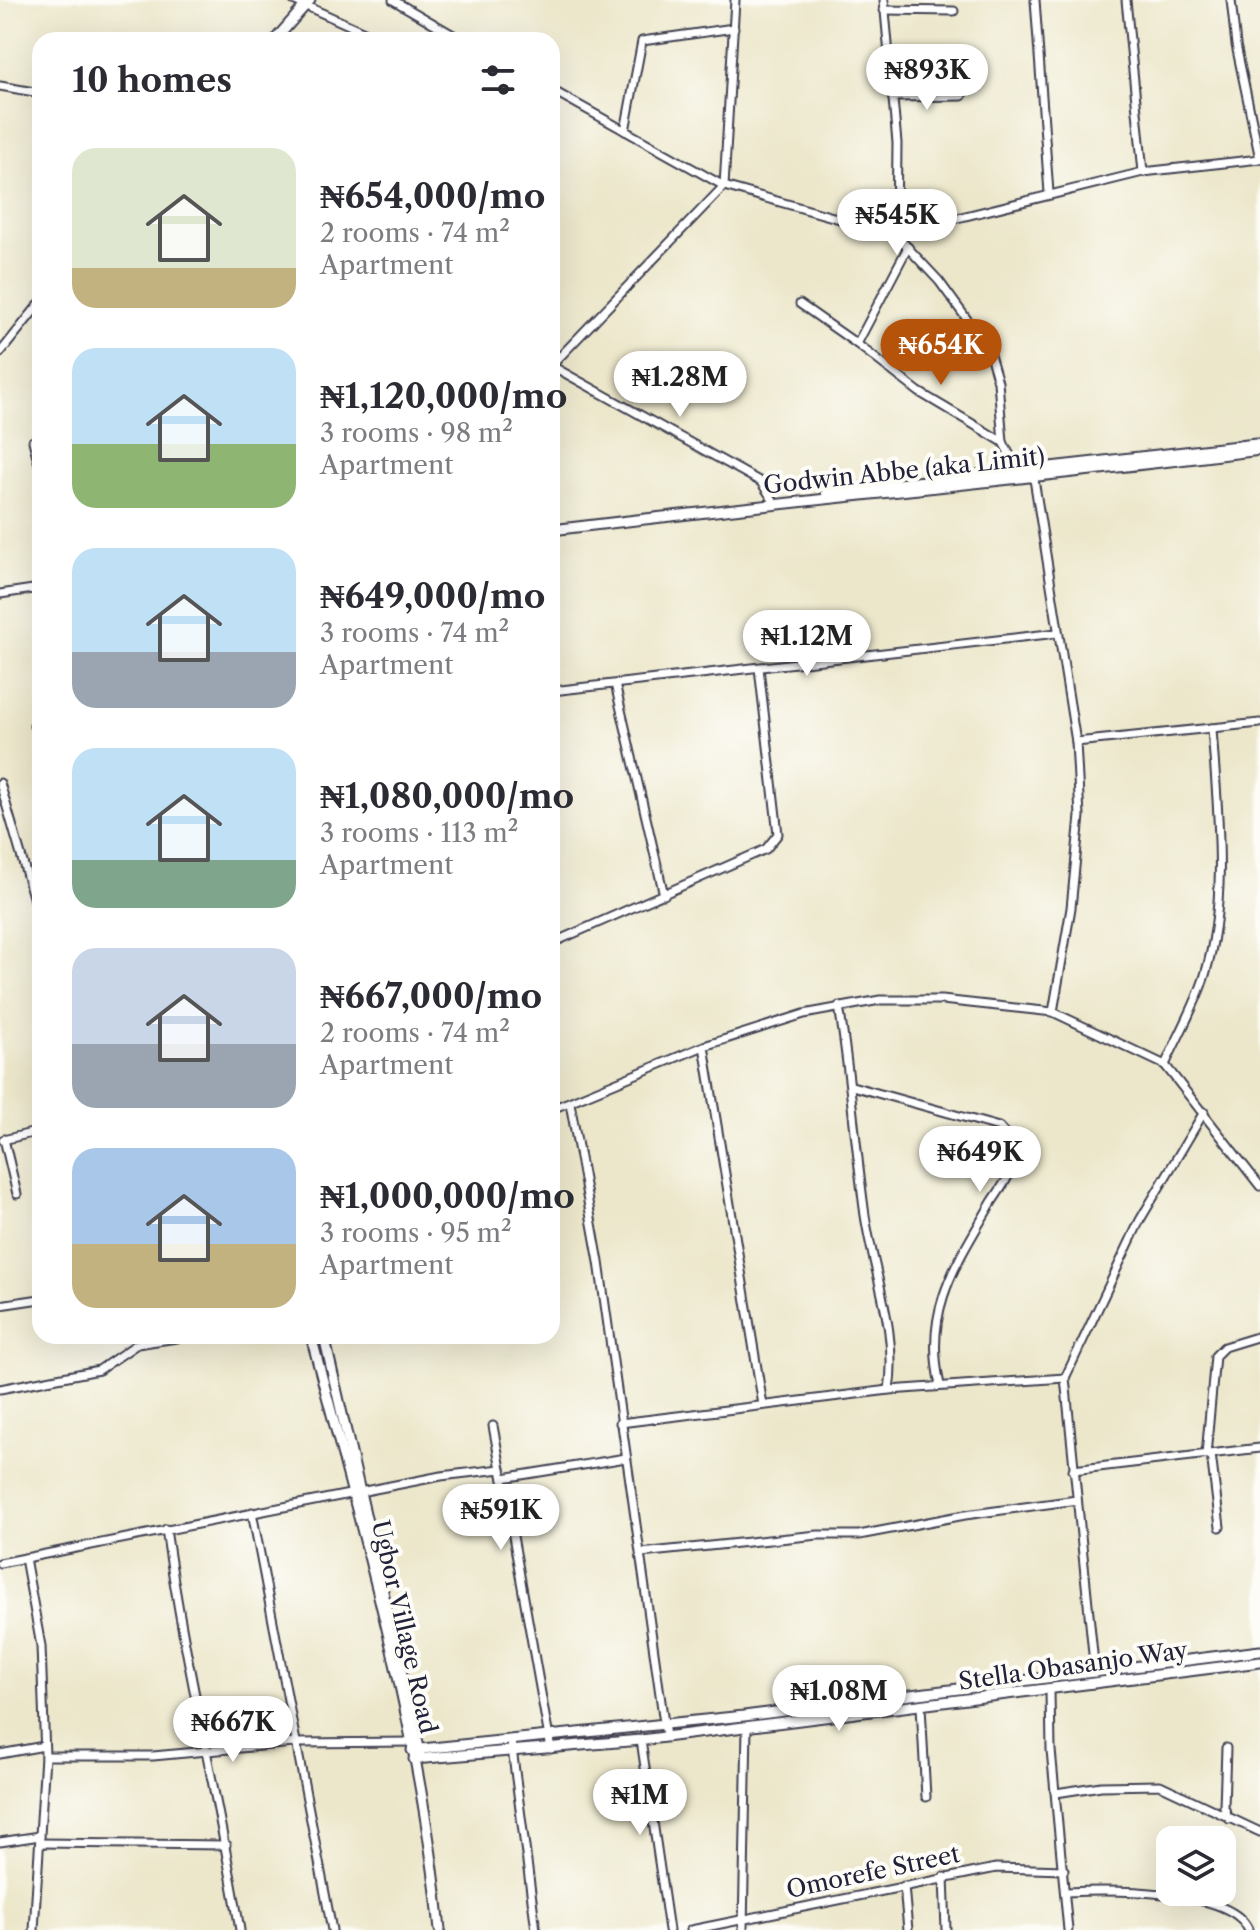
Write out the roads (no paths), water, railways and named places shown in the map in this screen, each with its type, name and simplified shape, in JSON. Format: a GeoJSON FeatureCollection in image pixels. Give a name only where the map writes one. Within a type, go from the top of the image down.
{"type":"FeatureCollection","features":[{"type":"Feature","properties":{"kind":"street"},"geometry":{"type":"LineString","coordinates":[[293,0],[308,2],[366,32]]}},
{"type":"Feature","properties":{"kind":"street"},"geometry":{"type":"LineString","coordinates":[[393,0],[448,32]]}},
{"type":"Feature","properties":{"kind":"street"},"geometry":{"type":"LineString","coordinates":[[560,357],[724,186],[735,0]]}},
{"type":"Feature","properties":{"kind":"street"},"geometry":{"type":"LineString","coordinates":[[884,0],[897,143],[897,234],[939,281],[988,348],[998,382],[1003,442]]}},
{"type":"Feature","properties":{"kind":"street"},"geometry":{"type":"LineString","coordinates":[[1035,0],[1049,193]]}},
{"type":"Feature","properties":{"kind":"street"},"geometry":{"type":"LineString","coordinates":[[1126,0],[1143,172]]}},
{"type":"Feature","properties":{"kind":"street"},"geometry":{"type":"LineString","coordinates":[[560,94],[724,186],[897,234],[1049,193],[1143,172],[1260,159],[1236,45],[1231,0]]}},
{"type":"Feature","properties":{"kind":"street"},"geometry":{"type":"LineString","coordinates":[[282,32],[308,2]]}},
{"type":"Feature","properties":{"kind":"street"},"geometry":{"type":"LineString","coordinates":[[884,10],[954,11]]}},
{"type":"Feature","properties":{"kind":"street"},"geometry":{"type":"LineString","coordinates":[[625,131],[642,41],[734,28]]}},
{"type":"Feature","properties":{"kind":"street"},"geometry":{"type":"LineString","coordinates":[[0,86],[32,92]]}},
{"type":"Feature","properties":{"kind":"street"},"geometry":{"type":"LineString","coordinates":[[892,97],[962,96]]}},
{"type":"Feature","properties":{"kind":"street"},"geometry":{"type":"LineString","coordinates":[[857,344],[908,247]]}},
{"type":"Feature","properties":{"kind":"street"},"geometry":{"type":"LineString","coordinates":[[800,304],[919,392],[1003,442],[1025,477],[1076,742],[1080,816],[1071,908],[1053,1012]]}},
{"type":"Feature","properties":{"kind":"street"},"geometry":{"type":"LineString","coordinates":[[0,353],[32,313]]}},
{"type":"Feature","properties":{"kind":"street"},"geometry":{"type":"LineString","coordinates":[[560,369],[761,482],[774,500]]}},
{"type":"Feature","properties":{"kind":"street","name":"Godwin Abbe (aka Limit)"},"geometry":{"type":"LineString","coordinates":[[1025,477],[1260,443]]}},
{"type":"Feature","properties":{"kind":"street","name":"Godwin Abbe (aka Limit)"},"geometry":{"type":"LineString","coordinates":[[560,523],[1025,477],[1260,450]]}},
{"type":"Feature","properties":{"kind":"street","name":"Godwin Abbe (aka Limit)"},"geometry":{"type":"LineString","coordinates":[[560,529],[774,500]]}},
{"type":"Feature","properties":{"kind":"street"},"geometry":{"type":"LineString","coordinates":[[0,594],[32,589]]}},
{"type":"Feature","properties":{"kind":"street"},"geometry":{"type":"LineString","coordinates":[[560,690],[1057,633]]}},
{"type":"Feature","properties":{"kind":"street"},"geometry":{"type":"LineString","coordinates":[[560,940],[766,849],[775,841],[778,834],[759,668]]}},
{"type":"Feature","properties":{"kind":"street"},"geometry":{"type":"LineString","coordinates":[[615,684],[664,895]]}},
{"type":"Feature","properties":{"kind":"street"},"geometry":{"type":"LineString","coordinates":[[1076,742],[1260,723]]}},
{"type":"Feature","properties":{"kind":"street"},"geometry":{"type":"LineString","coordinates":[[1165,1065],[1205,975],[1217,913],[1219,833],[1212,728]]}},
{"type":"Feature","properties":{"kind":"street"},"geometry":{"type":"LineString","coordinates":[[0,783],[32,893]]}},
{"type":"Feature","properties":{"kind":"street"},"geometry":{"type":"LineString","coordinates":[[560,1106],[704,1046],[839,1006],[880,1000],[942,1000],[1053,1012],[1165,1065],[1260,1185]]}},
{"type":"Feature","properties":{"kind":"street"},"geometry":{"type":"LineString","coordinates":[[839,1006],[852,1086],[864,1210],[892,1349],[889,1390]]}},
{"type":"Feature","properties":{"kind":"street"},"geometry":{"type":"LineString","coordinates":[[704,1046],[763,1405]]}},
{"type":"Feature","properties":{"kind":"street"},"geometry":{"type":"LineString","coordinates":[[852,1086],[999,1127],[1015,1146],[1013,1167],[947,1282],[938,1306],[934,1340],[940,1385]]}},
{"type":"Feature","properties":{"kind":"street"},"geometry":{"type":"LineString","coordinates":[[570,1103],[599,1262],[666,1737]]}},
{"type":"Feature","properties":{"kind":"street"},"geometry":{"type":"LineString","coordinates":[[1096,1684],[1065,1378],[1140,1220],[1204,1112]]}},
{"type":"Feature","properties":{"kind":"street"},"geometry":{"type":"LineString","coordinates":[[17,1194],[2,1140],[32,1133]]}},
{"type":"Feature","properties":{"kind":"street"},"geometry":{"type":"LineString","coordinates":[[0,1305],[32,1300]]}},
{"type":"Feature","properties":{"kind":"street"},"geometry":{"type":"LineString","coordinates":[[1220,1527],[1208,1454],[1215,1356],[1224,1347],[1260,1336]]}},
{"type":"Feature","properties":{"kind":"street"},"geometry":{"type":"LineString","coordinates":[[0,1389],[99,1370],[137,1344]]}},
{"type":"Feature","properties":{"kind":"street","name":"Ugbor Village Road"},"geometry":{"type":"LineString","coordinates":[[313,1344],[357,1493]]}},
{"type":"Feature","properties":{"kind":"street","name":"Ugbor Village Road"},"geometry":{"type":"LineString","coordinates":[[326,1344],[416,1750],[428,1821],[440,1930]]}},
{"type":"Feature","properties":{"kind":"street"},"geometry":{"type":"LineString","coordinates":[[620,1423],[889,1390],[1065,1378]]}},
{"type":"Feature","properties":{"kind":"street"},"geometry":{"type":"LineString","coordinates":[[493,1426],[551,1749]]}},
{"type":"Feature","properties":{"kind":"street"},"geometry":{"type":"LineString","coordinates":[[1073,1470],[1260,1448]]}},
{"type":"Feature","properties":{"kind":"street"},"geometry":{"type":"LineString","coordinates":[[503,1478],[626,1458]]}},
{"type":"Feature","properties":{"kind":"street"},"geometry":{"type":"LineString","coordinates":[[0,1563],[252,1512],[501,1469]]}},
{"type":"Feature","properties":{"kind":"street"},"geometry":{"type":"LineString","coordinates":[[641,1553],[818,1535],[859,1535],[965,1515],[1077,1500]]}},
{"type":"Feature","properties":{"kind":"street"},"geometry":{"type":"LineString","coordinates":[[252,1512],[332,1930]]}},
{"type":"Feature","properties":{"kind":"street"},"geometry":{"type":"LineString","coordinates":[[166,1529],[182,1640],[226,1845],[240,1930]]}},
{"type":"Feature","properties":{"kind":"street"},"geometry":{"type":"LineString","coordinates":[[25,1558],[41,1646],[45,1756],[34,1930]]}},
{"type":"Feature","properties":{"kind":"street"},"geometry":{"type":"LineString","coordinates":[[45,1756],[153,1756],[294,1743],[416,1750],[665,1725],[1260,1651]]}},
{"type":"Feature","properties":{"kind":"street","name":"Stella Obasanjo Way"},"geometry":{"type":"LineString","coordinates":[[416,1750],[513,1752],[641,1740],[1050,1691],[1260,1662]]}},
{"type":"Feature","properties":{"kind":"street"},"geometry":{"type":"LineString","coordinates":[[1050,1691],[1068,1930]]}},
{"type":"Feature","properties":{"kind":"street"},"geometry":{"type":"LineString","coordinates":[[921,1706],[926,1797]]}},
{"type":"Feature","properties":{"kind":"street"},"geometry":{"type":"LineString","coordinates":[[743,1930],[747,1727]]}},
{"type":"Feature","properties":{"kind":"street"},"geometry":{"type":"LineString","coordinates":[[641,1740],[669,1930]]}},
{"type":"Feature","properties":{"kind":"street"},"geometry":{"type":"LineString","coordinates":[[511,1741],[536,1930]]}},
{"type":"Feature","properties":{"kind":"street"},"geometry":{"type":"LineString","coordinates":[[0,1754],[44,1746]]}},
{"type":"Feature","properties":{"kind":"street"},"geometry":{"type":"LineString","coordinates":[[1226,1748],[1224,1807],[1229,1819]]}},
{"type":"Feature","properties":{"kind":"street"},"geometry":{"type":"LineString","coordinates":[[1056,1793],[1101,1786],[1160,1785],[1260,1832]]}},
{"type":"Feature","properties":{"kind":"street"},"geometry":{"type":"LineString","coordinates":[[0,1842],[40,1839],[226,1845]]}},
{"type":"Feature","properties":{"kind":"street","name":"Omorefe Street"},"geometry":{"type":"LineString","coordinates":[[691,1930],[996,1868],[1064,1870]]}},
{"type":"Feature","properties":{"kind":"street"},"geometry":{"type":"LineString","coordinates":[[944,1877],[946,1930]]}},
{"type":"Feature","properties":{"kind":"street"},"geometry":{"type":"LineString","coordinates":[[904,1886],[908,1930]]}},
{"type":"Feature","properties":{"kind":"street"},"geometry":{"type":"LineString","coordinates":[[1066,1892],[1132,1892],[1191,1900],[1231,1910],[1244,1919],[1248,1929]]}}]}
